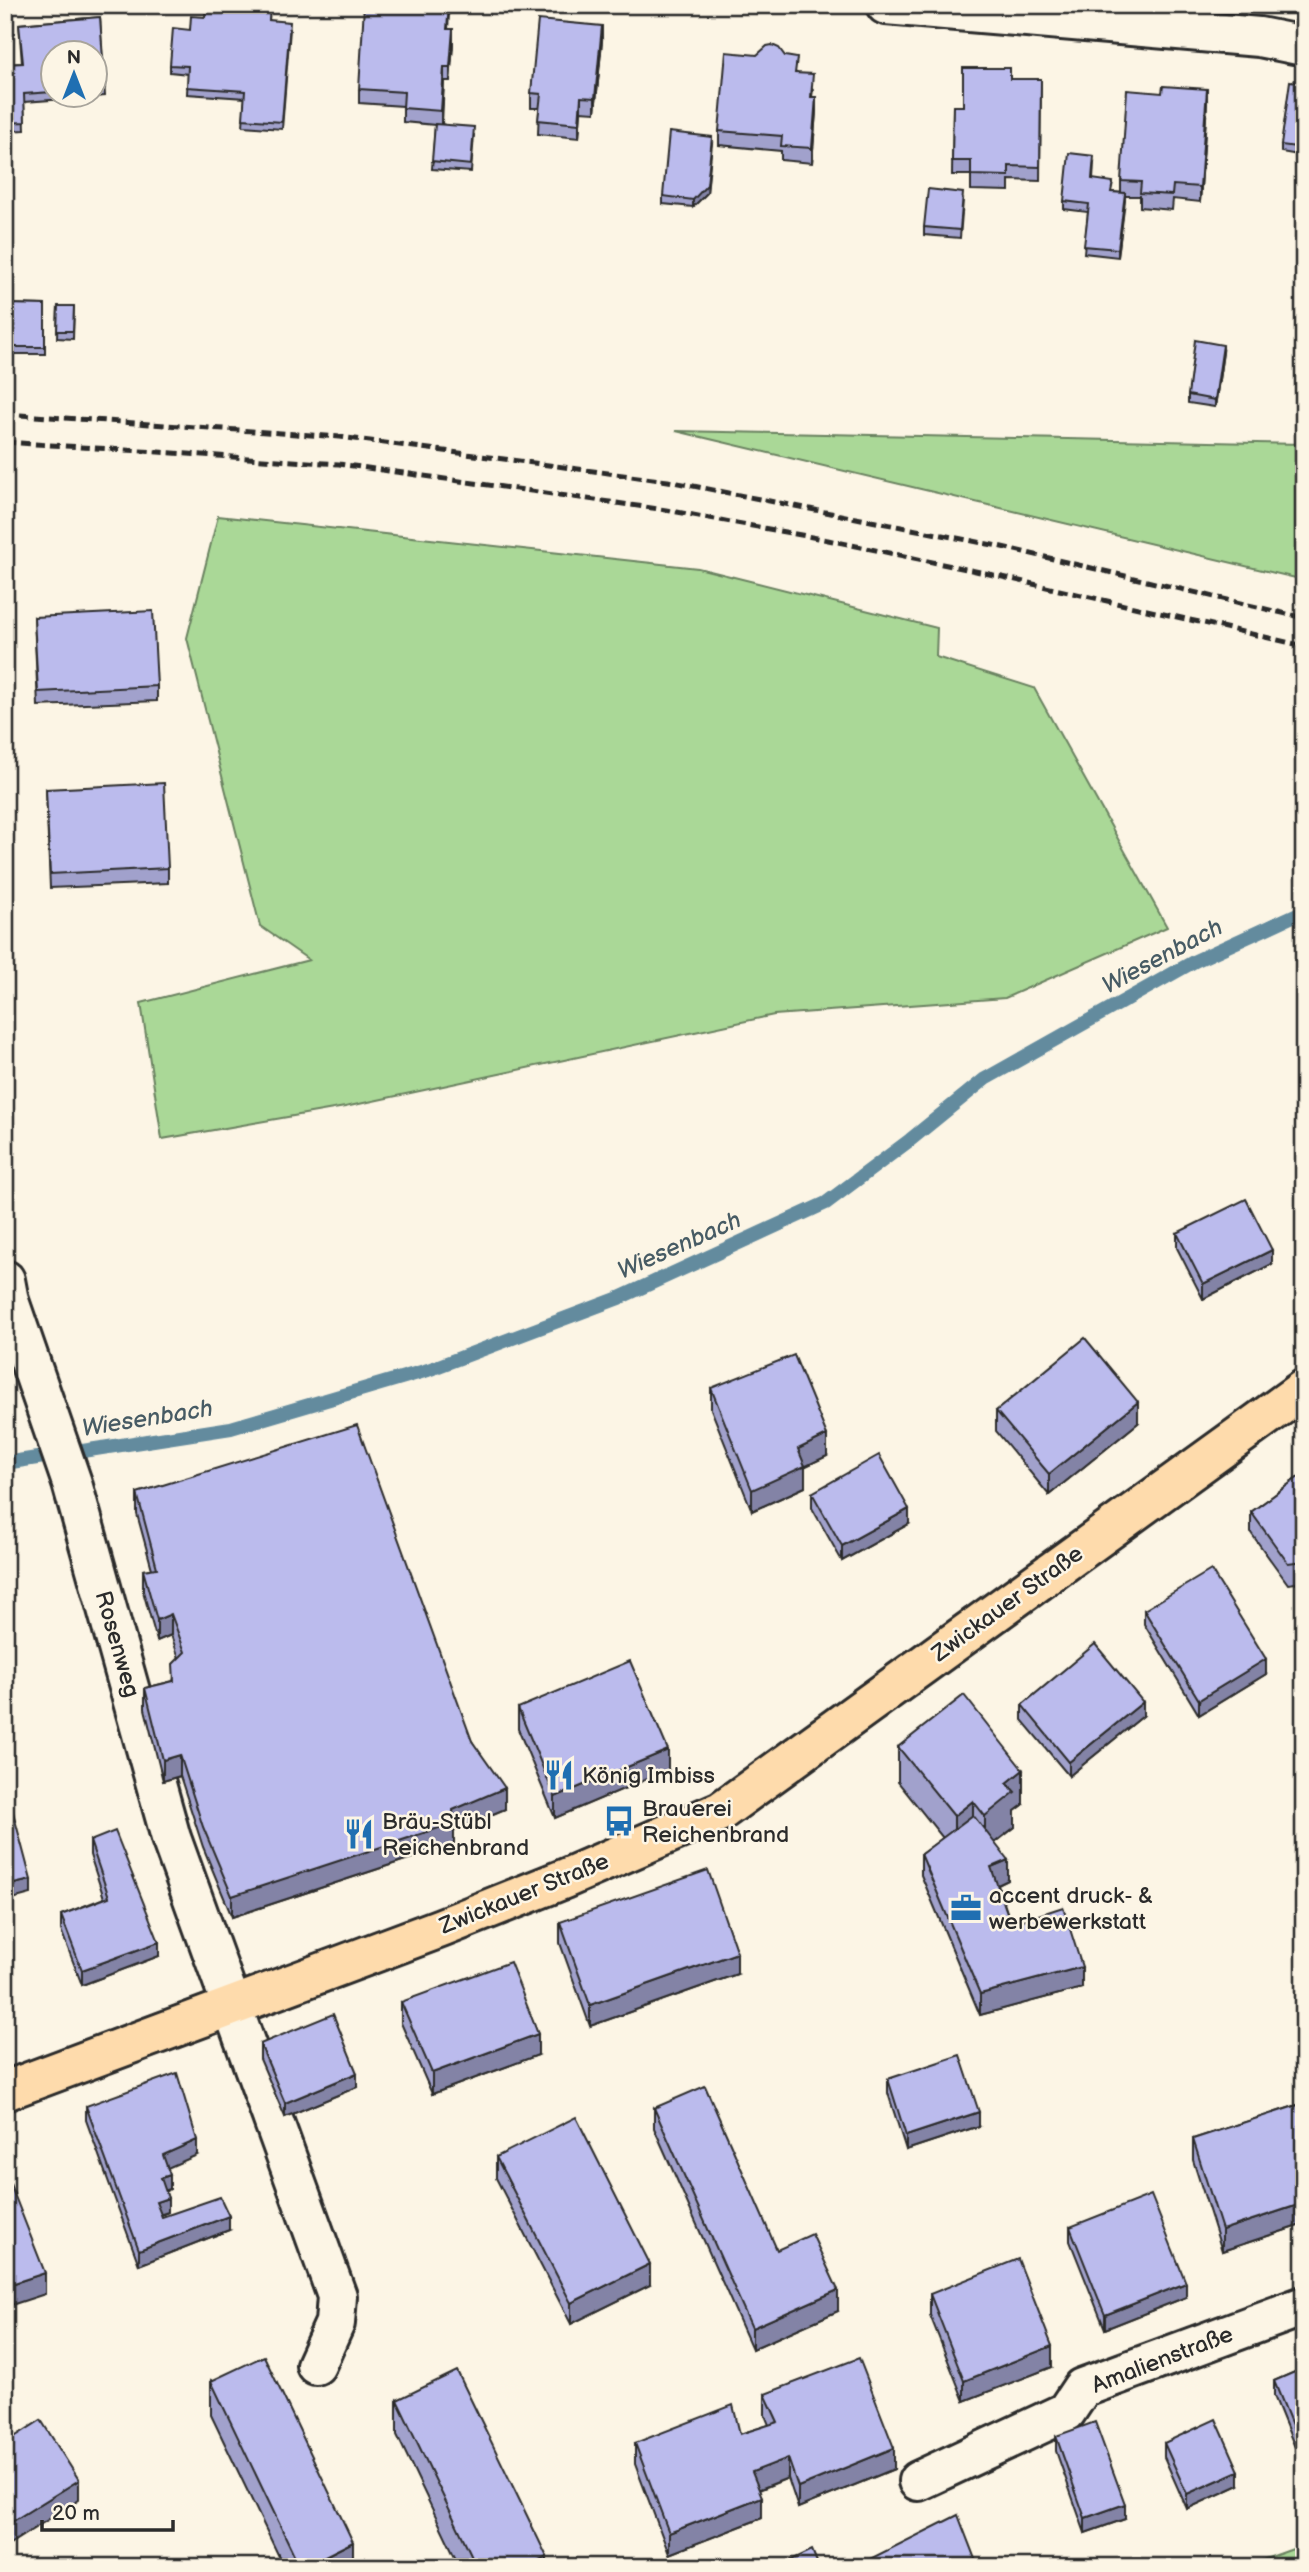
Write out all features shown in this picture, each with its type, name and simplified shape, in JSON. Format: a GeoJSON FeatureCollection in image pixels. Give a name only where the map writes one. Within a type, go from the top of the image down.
{"type":"FeatureCollection","features":[{"type":"Feature","properties":{"kind":"main road","name":"Zwickauer Straße"},"geometry":{"type":"LineString","coordinates":[[5,2091],[541,1888],[721,1811],[1304,1389]]}},
{"type":"Feature","properties":{"kind":"street"},"geometry":{"type":"LineString","coordinates":[[886,5],[1259,37],[1304,46]]}},
{"type":"Feature","properties":{"kind":"street","name":"Rosenweg"},"geometry":{"type":"LineString","coordinates":[[7,1291],[72,1483],[171,1838],[337,2296],[335,2323],[316,2365]]}},
{"type":"Feature","properties":{"kind":"street","name":"Amalienstraße"},"geometry":{"type":"LineString","coordinates":[[918,2481],[1066,2412],[1082,2388],[1304,2306]]}},
{"type":"Feature","properties":{"kind":"green space"},"geometry":{"type":"Polygon","coordinates":[[[676,431],[1304,444],[1304,580],[676,431]]]}},
{"type":"Feature","properties":{"kind":"green space"},"geometry":{"type":"Polygon","coordinates":[[[218,516],[698,568],[937,628],[936,657],[1034,688],[1167,927],[1005,998],[774,1015],[345,1107],[162,1139],[141,1003],[309,960],[260,926],[187,638],[218,516]]]}},
{"type":"Feature","properties":{"kind":"green space"},"geometry":{"type":"Polygon","coordinates":[[[1304,2545],[1304,2567],[1243,2567],[1304,2545]]]}},
{"type":"Feature","properties":{"kind":"building"},"geometry":{"type":"Polygon","coordinates":[[[206,5],[270,5],[269,20],[290,22],[282,122],[243,119],[245,91],[187,87],[188,66],[170,65],[173,28],[190,30],[191,16],[205,17],[206,5]]]}},
{"type":"Feature","properties":{"kind":"building"},"geometry":{"type":"Polygon","coordinates":[[[415,5],[449,5],[447,29],[453,29],[450,67],[444,67],[441,111],[403,108],[404,92],[359,89],[364,6],[415,9],[415,5]]]}},
{"type":"Feature","properties":{"kind":"building"},"geometry":{"type":"Polygon","coordinates":[[[100,17],[101,38],[38,38],[38,93],[24,94],[25,122],[5,123],[5,64],[23,63],[19,24],[100,17]]]}},
{"type":"Feature","properties":{"kind":"building"},"geometry":{"type":"Polygon","coordinates":[[[538,20],[602,26],[595,98],[581,97],[579,124],[538,120],[541,94],[531,93],[538,20]]]}},
{"type":"Feature","properties":{"kind":"building"},"geometry":{"type":"Polygon","coordinates":[[[772,45],[779,48],[785,56],[797,58],[795,73],[813,74],[811,97],[816,97],[812,148],[781,146],[782,136],[719,131],[726,52],[757,55],[772,45]]]}},
{"type":"Feature","properties":{"kind":"building"},"geometry":{"type":"Polygon","coordinates":[[[963,68],[1010,68],[1010,79],[1041,79],[1040,167],[1009,166],[1009,176],[971,175],[971,161],[952,161],[953,106],[963,106],[963,68]]]}},
{"type":"Feature","properties":{"kind":"building"},"geometry":{"type":"Polygon","coordinates":[[[1290,81],[1304,83],[1304,148],[1281,145],[1290,81]]]}},
{"type":"Feature","properties":{"kind":"building"},"geometry":{"type":"Polygon","coordinates":[[[1163,86],[1207,89],[1200,187],[1173,185],[1172,195],[1140,193],[1141,182],[1121,181],[1127,90],[1162,93],[1163,86]]]}},
{"type":"Feature","properties":{"kind":"building"},"geometry":{"type":"Polygon","coordinates":[[[435,124],[474,127],[471,165],[432,161],[435,124]]]}},
{"type":"Feature","properties":{"kind":"building"},"geometry":{"type":"Polygon","coordinates":[[[669,132],[712,137],[707,185],[693,200],[663,196],[669,132]]]}},
{"type":"Feature","properties":{"kind":"building"},"geometry":{"type":"Polygon","coordinates":[[[1069,153],[1094,156],[1092,179],[1113,182],[1111,192],[1125,193],[1118,249],[1084,246],[1089,204],[1064,201],[1069,153]]]}},
{"type":"Feature","properties":{"kind":"building"},"geometry":{"type":"Polygon","coordinates":[[[928,189],[963,193],[960,230],[924,227],[928,189]]]}},
{"type":"Feature","properties":{"kind":"building"},"geometry":{"type":"Polygon","coordinates":[[[7,304],[45,305],[45,347],[6,347],[7,304]]]}},
{"type":"Feature","properties":{"kind":"building"},"geometry":{"type":"Polygon","coordinates":[[[58,306],[74,306],[73,331],[57,331],[58,306]]]}},
{"type":"Feature","properties":{"kind":"building"},"geometry":{"type":"Polygon","coordinates":[[[1195,340],[1223,345],[1215,400],[1188,395],[1195,340]]]}},
{"type":"Feature","properties":{"kind":"building"},"geometry":{"type":"Polygon","coordinates":[[[153,611],[157,686],[38,692],[34,617],[153,611]]]}},
{"type":"Feature","properties":{"kind":"building"},"geometry":{"type":"Polygon","coordinates":[[[164,783],[168,868],[50,874],[46,789],[164,783]]]}},
{"type":"Feature","properties":{"kind":"building"},"geometry":{"type":"Polygon","coordinates":[[[1246,1199],[1272,1250],[1203,1284],[1177,1233],[1246,1199]]]}},
{"type":"Feature","properties":{"kind":"building"},"geometry":{"type":"Polygon","coordinates":[[[1085,1338],[1138,1402],[1049,1474],[996,1411],[1085,1338]]]}},
{"type":"Feature","properties":{"kind":"building"},"geometry":{"type":"Polygon","coordinates":[[[794,1355],[827,1435],[798,1449],[805,1466],[752,1490],[711,1388],[794,1355]]]}},
{"type":"Feature","properties":{"kind":"building"},"geometry":{"type":"Polygon","coordinates":[[[357,1425],[472,1741],[505,1788],[453,1810],[454,1823],[232,1896],[203,1827],[180,1755],[163,1760],[145,1688],[174,1681],[173,1664],[185,1652],[171,1614],[157,1620],[143,1570],[157,1568],[137,1493],[357,1425]]]}},
{"type":"Feature","properties":{"kind":"building"},"geometry":{"type":"Polygon","coordinates":[[[879,1455],[909,1509],[842,1546],[812,1493],[879,1455]]]}},
{"type":"Feature","properties":{"kind":"building"},"geometry":{"type":"Polygon","coordinates":[[[1304,1473],[1304,1561],[1288,1563],[1251,1512],[1304,1473]]]}},
{"type":"Feature","properties":{"kind":"building"},"geometry":{"type":"Polygon","coordinates":[[[1211,1570],[1266,1659],[1199,1700],[1144,1610],[1211,1570]]]}},
{"type":"Feature","properties":{"kind":"building"},"geometry":{"type":"Polygon","coordinates":[[[1095,1644],[1143,1702],[1069,1762],[1022,1705],[1095,1644]]]}},
{"type":"Feature","properties":{"kind":"building"},"geometry":{"type":"Polygon","coordinates":[[[630,1661],[668,1750],[555,1797],[518,1708],[630,1661]]]}},
{"type":"Feature","properties":{"kind":"building"},"geometry":{"type":"Polygon","coordinates":[[[964,1695],[1023,1770],[1007,1783],[1015,1792],[985,1816],[973,1801],[954,1816],[898,1747],[964,1695]]]}},
{"type":"Feature","properties":{"kind":"building"},"geometry":{"type":"Polygon","coordinates":[[[5,1782],[31,1880],[5,1886],[5,1782]]]}},
{"type":"Feature","properties":{"kind":"building","name":"accent druck- & werbewerkstatt"},"geometry":{"type":"Polygon","coordinates":[[[973,1815],[1008,1860],[991,1867],[1011,1924],[1063,1907],[1082,1967],[980,1994],[921,1854],[973,1815]]]}},
{"type":"Feature","properties":{"kind":"building"},"geometry":{"type":"Polygon","coordinates":[[[115,1831],[159,1942],[82,1970],[61,1915],[109,1897],[90,1841],[115,1831]]]}},
{"type":"Feature","properties":{"kind":"building"},"geometry":{"type":"Polygon","coordinates":[[[708,1870],[737,1953],[590,2005],[560,1922],[708,1870]]]}},
{"type":"Feature","properties":{"kind":"building"},"geometry":{"type":"Polygon","coordinates":[[[510,1962],[538,2034],[432,2073],[401,2002],[510,1962]]]}},
{"type":"Feature","properties":{"kind":"building"},"geometry":{"type":"Polygon","coordinates":[[[333,2014],[357,2073],[285,2103],[260,2044],[333,2014]]]}},
{"type":"Feature","properties":{"kind":"building"},"geometry":{"type":"Polygon","coordinates":[[[960,2055],[979,2112],[906,2136],[888,2079],[960,2055]]]}},
{"type":"Feature","properties":{"kind":"building"},"geometry":{"type":"Polygon","coordinates":[[[177,2073],[197,2140],[163,2155],[170,2175],[161,2178],[168,2198],[156,2202],[162,2217],[220,2197],[229,2216],[139,2250],[86,2106],[177,2073]]]}},
{"type":"Feature","properties":{"kind":"building"},"geometry":{"type":"Polygon","coordinates":[[[705,2086],[777,2250],[812,2234],[838,2290],[752,2328],[654,2108],[705,2086]]]}},
{"type":"Feature","properties":{"kind":"building"},"geometry":{"type":"Polygon","coordinates":[[[1304,2103],[1304,2203],[1222,2230],[1193,2139],[1304,2103]]]}},
{"type":"Feature","properties":{"kind":"building"},"geometry":{"type":"Polygon","coordinates":[[[576,2117],[650,2264],[571,2303],[496,2157],[576,2117]]]}},
{"type":"Feature","properties":{"kind":"building"},"geometry":{"type":"Polygon","coordinates":[[[5,2171],[45,2273],[5,2286],[5,2171]]]}},
{"type":"Feature","properties":{"kind":"building"},"geometry":{"type":"Polygon","coordinates":[[[1151,2195],[1186,2283],[1105,2315],[1070,2227],[1151,2195]]]}},
{"type":"Feature","properties":{"kind":"building"},"geometry":{"type":"Polygon","coordinates":[[[1018,2259],[1052,2346],[964,2381],[930,2294],[1018,2259]]]}},
{"type":"Feature","properties":{"kind":"building"},"geometry":{"type":"Polygon","coordinates":[[[264,2356],[353,2542],[303,2567],[300,2567],[211,2381],[264,2356]]]}},
{"type":"Feature","properties":{"kind":"building"},"geometry":{"type":"Polygon","coordinates":[[[859,2358],[894,2448],[798,2487],[788,2458],[752,2472],[762,2497],[669,2533],[635,2443],[733,2405],[740,2434],[778,2422],[765,2394],[859,2358]]]}},
{"type":"Feature","properties":{"kind":"building"},"geometry":{"type":"Polygon","coordinates":[[[1304,2368],[1304,2452],[1303,2452],[1274,2381],[1304,2368]]]}},
{"type":"Feature","properties":{"kind":"building"},"geometry":{"type":"Polygon","coordinates":[[[457,2371],[547,2557],[528,2567],[477,2567],[397,2400],[457,2371]]]}},
{"type":"Feature","properties":{"kind":"building"},"geometry":{"type":"Polygon","coordinates":[[[1216,2419],[1239,2471],[1187,2494],[1164,2443],[1216,2419]]]}},
{"type":"Feature","properties":{"kind":"building"},"geometry":{"type":"Polygon","coordinates":[[[41,2420],[79,2480],[5,2526],[5,2443],[41,2420]]]}},
{"type":"Feature","properties":{"kind":"building"},"geometry":{"type":"Polygon","coordinates":[[[1095,2422],[1125,2504],[1085,2518],[1056,2436],[1095,2422]]]}},
{"type":"Feature","properties":{"kind":"building"},"geometry":{"type":"Polygon","coordinates":[[[958,2515],[978,2567],[871,2567],[868,2560],[958,2515]]]}},
{"type":"Feature","properties":{"kind":"building"},"geometry":{"type":"Polygon","coordinates":[[[812,2550],[819,2567],[777,2567],[812,2550]]]}},
{"type":"Feature","properties":{"kind":"waterway","name":"Wiesenbach"},"geometry":{"type":"LineString","coordinates":[[5,1463],[231,1428],[428,1370],[619,1298],[826,1203],[985,1079],[1195,961],[1304,911]]}},
{"type":"Feature","properties":{"kind":"railway"},"geometry":{"type":"LineString","coordinates":[[5,414],[340,437],[668,481],[998,546],[1304,618]]}},
{"type":"Feature","properties":{"kind":"railway"},"geometry":{"type":"LineString","coordinates":[[5,442],[339,464],[666,510],[985,573],[1304,646]]}},
{"type":"Feature","properties":{"kind":"place","name":"König Imbiss"},"geometry":{"type":"Point","coordinates":[559,1775]}},
{"type":"Feature","properties":{"kind":"place","name":"Brauerei Reichenbrand"},"geometry":{"type":"Point","coordinates":[619,1821]}},
{"type":"Feature","properties":{"kind":"place","name":"Bräu-Stübl Reichenbrand"},"geometry":{"type":"Point","coordinates":[359,1834]}},
{"type":"Feature","properties":{"kind":"place","name":"accent druck- & werbewerkstatt"},"geometry":{"type":"Point","coordinates":[966,1908]}}]}
